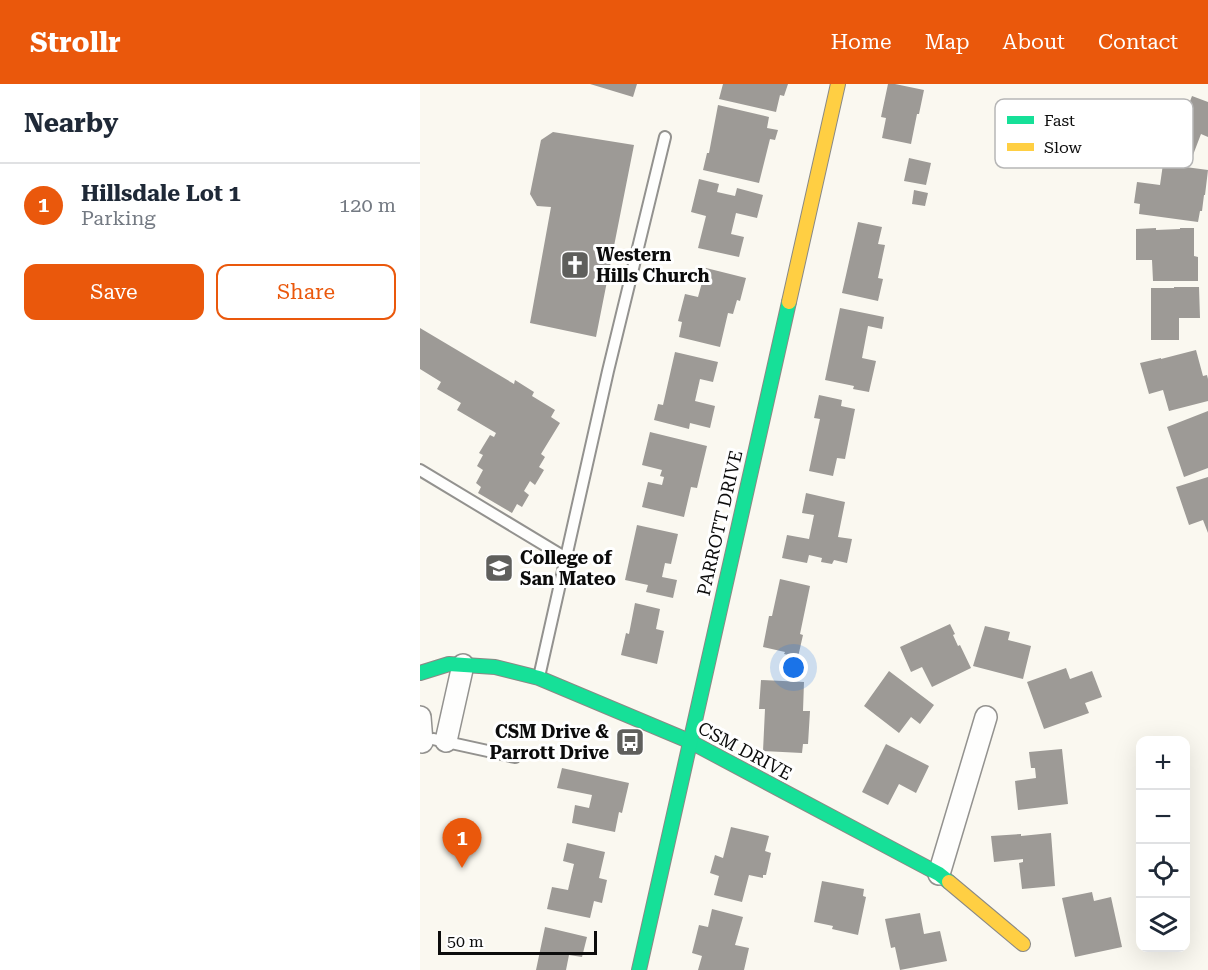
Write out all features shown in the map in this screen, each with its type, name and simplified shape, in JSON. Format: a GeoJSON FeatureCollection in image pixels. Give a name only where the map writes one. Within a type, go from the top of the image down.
{"type":"FeatureCollection","features":[{"type":"Feature","properties":{"kind":"street","name":"PARROTT DRIVE"},"geometry":{"type":"LineString","coordinates":[[639,970],[838,84]]}},
{"type":"Feature","properties":{"kind":"street","name":"CSM DRIVE"},"geometry":{"type":"LineString","coordinates":[[420,673],[449,664],[495,666],[539,678],[689,741],[939,874],[1023,944]]}},
{"type":"Feature","properties":{"kind":"street"},"geometry":{"type":"LineString","coordinates":[[446,741],[463,664]]}},
{"type":"Feature","properties":{"kind":"street"},"geometry":{"type":"LineString","coordinates":[[420,717],[421,742]]}},
{"type":"Feature","properties":{"kind":"street"},"geometry":{"type":"LineString","coordinates":[[939,874],[986,717]]}},
{"type":"Feature","properties":{"kind":"lane"},"geometry":{"type":"LineString","coordinates":[[539,678],[608,371],[665,137]]}},
{"type":"Feature","properties":{"kind":"lane"},"geometry":{"type":"LineString","coordinates":[[420,470],[566,558]]}},
{"type":"Feature","properties":{"kind":"lane"},"geometry":{"type":"LineString","coordinates":[[421,742],[433,739],[446,741],[515,757]]}},
{"type":"Feature","properties":{"kind":"building"},"geometry":{"type":"Polygon","coordinates":[[[590,84],[637,84],[633,97],[590,84]]]}},
{"type":"Feature","properties":{"kind":"building"},"geometry":{"type":"Polygon","coordinates":[[[723,84],[788,84],[784,96],[780,95],[776,112],[719,99],[723,84]]]}},
{"type":"Feature","properties":{"kind":"building"},"geometry":{"type":"Polygon","coordinates":[[[888,84],[924,90],[911,144],[882,138],[886,118],[881,117],[888,84]]]}},
{"type":"Feature","properties":{"kind":"building"},"geometry":{"type":"Polygon","coordinates":[[[1192,96],[1208,102],[1208,137],[1201,134],[1193,155],[1193,99],[1191,99],[1192,96]]]}},
{"type":"Feature","properties":{"kind":"building"},"geometry":{"type":"Polygon","coordinates":[[[718,105],[769,117],[767,128],[778,130],[775,140],[770,139],[759,183],[703,170],[707,153],[709,153],[718,105]]]}},
{"type":"Feature","properties":{"kind":"building","name":"Western Hills Church"},"geometry":{"type":"Polygon","coordinates":[[[553,132],[634,145],[596,337],[530,323],[551,207],[537,206],[530,194],[541,140],[553,132]]]}},
{"type":"Feature","properties":{"kind":"building"},"geometry":{"type":"Polygon","coordinates":[[[909,158],[931,163],[926,185],[904,181],[909,158]]]}},
{"type":"Feature","properties":{"kind":"building"},"geometry":{"type":"Polygon","coordinates":[[[1162,168],[1208,170],[1202,211],[1200,211],[1198,222],[1139,214],[1140,204],[1134,203],[1137,182],[1160,185],[1162,168]]]}},
{"type":"Feature","properties":{"kind":"building"},"geometry":{"type":"Polygon","coordinates":[[[699,179],[719,184],[717,192],[735,196],[737,188],[763,195],[757,218],[736,213],[731,234],[744,237],[739,257],[698,248],[706,216],[691,212],[699,179]]]}},
{"type":"Feature","properties":{"kind":"building"},"geometry":{"type":"Polygon","coordinates":[[[914,190],[928,193],[925,206],[912,204],[914,190]]]}},
{"type":"Feature","properties":{"kind":"building"},"geometry":{"type":"Polygon","coordinates":[[[858,222],[882,227],[878,244],[885,245],[878,278],[883,279],[878,301],[842,293],[858,222]]]}},
{"type":"Feature","properties":{"kind":"building"},"geometry":{"type":"Polygon","coordinates":[[[1156,228],[1156,230],[1194,228],[1194,256],[1198,257],[1198,281],[1153,281],[1152,260],[1136,260],[1136,229],[1156,228]]]}},
{"type":"Feature","properties":{"kind":"building"},"geometry":{"type":"Polygon","coordinates":[[[706,268],[746,278],[740,301],[737,300],[733,314],[728,313],[720,347],[679,337],[682,322],[678,321],[685,294],[698,297],[706,268]]]}},
{"type":"Feature","properties":{"kind":"building"},"geometry":{"type":"Polygon","coordinates":[[[1199,287],[1200,318],[1179,318],[1179,340],[1151,340],[1151,288],[1199,287]]]}},
{"type":"Feature","properties":{"kind":"building"},"geometry":{"type":"Polygon","coordinates":[[[840,308],[884,317],[882,329],[868,326],[862,358],[876,361],[869,392],[853,389],[854,386],[825,380],[840,308]]]}},
{"type":"Feature","properties":{"kind":"building"},"geometry":{"type":"Polygon","coordinates":[[[420,328],[514,384],[515,380],[534,392],[532,396],[555,410],[551,417],[560,423],[541,454],[545,457],[539,467],[544,470],[535,485],[530,481],[524,491],[529,495],[522,507],[517,504],[512,513],[478,493],[481,487],[476,483],[483,470],[477,466],[483,455],[479,453],[490,435],[494,437],[496,433],[457,410],[461,403],[437,389],[441,382],[420,369],[420,328]]]}},
{"type":"Feature","properties":{"kind":"building"},"geometry":{"type":"Polygon","coordinates":[[[1196,350],[1203,376],[1207,375],[1208,379],[1208,401],[1169,411],[1163,390],[1149,394],[1140,363],[1196,350]]]}},
{"type":"Feature","properties":{"kind":"building"},"geometry":{"type":"Polygon","coordinates":[[[675,352],[718,362],[713,382],[700,379],[695,401],[715,406],[710,428],[690,423],[689,429],[654,420],[658,404],[663,405],[675,352]]]}},
{"type":"Feature","properties":{"kind":"building"},"geometry":{"type":"Polygon","coordinates":[[[819,395],[842,400],[841,406],[855,409],[845,459],[837,458],[833,476],[809,471],[820,419],[814,418],[819,395]]]}},
{"type":"Feature","properties":{"kind":"building"},"geometry":{"type":"Polygon","coordinates":[[[1208,411],[1208,468],[1184,477],[1167,427],[1208,411]]]}},
{"type":"Feature","properties":{"kind":"building"},"geometry":{"type":"Polygon","coordinates":[[[650,432],[707,446],[697,488],[691,487],[684,517],[642,507],[648,482],[662,485],[664,477],[660,476],[662,470],[642,465],[650,432]]]}},
{"type":"Feature","properties":{"kind":"building"},"geometry":{"type":"Polygon","coordinates":[[[1208,477],[1208,533],[1203,520],[1189,525],[1176,487],[1208,477]]]}},
{"type":"Feature","properties":{"kind":"building"},"geometry":{"type":"Polygon","coordinates":[[[806,493],[845,502],[838,537],[852,539],[847,563],[834,560],[832,564],[821,562],[822,558],[809,555],[807,563],[782,558],[787,535],[809,539],[814,515],[802,513],[806,493]]]}},
{"type":"Feature","properties":{"kind":"building"},"geometry":{"type":"Polygon","coordinates":[[[637,525],[678,534],[671,564],[665,563],[662,577],[677,580],[673,598],[646,592],[648,585],[625,580],[637,525]]]}},
{"type":"Feature","properties":{"kind":"building"},"geometry":{"type":"Polygon","coordinates":[[[780,579],[810,586],[800,634],[803,635],[798,657],[763,647],[780,579]]]}},
{"type":"Feature","properties":{"kind":"building"},"geometry":{"type":"Polygon","coordinates":[[[635,603],[660,609],[656,629],[664,631],[657,664],[621,655],[626,633],[629,634],[635,603]]]}},
{"type":"Feature","properties":{"kind":"building"},"geometry":{"type":"Polygon","coordinates":[[[950,624],[958,646],[960,645],[971,668],[932,687],[922,667],[911,672],[900,647],[950,624]]]}},
{"type":"Feature","properties":{"kind":"building"},"geometry":{"type":"Polygon","coordinates":[[[985,626],[1010,632],[1008,640],[1031,646],[1023,679],[973,666],[985,626]]]}},
{"type":"Feature","properties":{"kind":"building"},"geometry":{"type":"Polygon","coordinates":[[[1066,668],[1070,679],[1092,671],[1102,697],[1085,703],[1089,713],[1044,729],[1027,682],[1066,668]]]}},
{"type":"Feature","properties":{"kind":"building"},"geometry":{"type":"Polygon","coordinates":[[[889,671],[934,705],[920,724],[911,717],[899,733],[864,706],[889,671]]]}},
{"type":"Feature","properties":{"kind":"building"},"geometry":{"type":"Polygon","coordinates":[[[761,680],[804,682],[803,711],[810,711],[808,744],[803,744],[802,753],[763,751],[765,709],[759,709],[761,680]]]}},
{"type":"Feature","properties":{"kind":"building"},"geometry":{"type":"Polygon","coordinates":[[[886,744],[929,766],[916,793],[899,784],[888,805],[862,792],[886,744]]]}},
{"type":"Feature","properties":{"kind":"building"},"geometry":{"type":"Polygon","coordinates":[[[1062,749],[1068,804],[1018,810],[1015,781],[1036,778],[1035,768],[1031,768],[1029,752],[1062,749]]]}},
{"type":"Feature","properties":{"kind":"building"},"geometry":{"type":"Polygon","coordinates":[[[562,768],[629,783],[615,832],[572,823],[575,805],[589,808],[592,795],[557,788],[562,768]]]}},
{"type":"Feature","properties":{"kind":"building"},"geometry":{"type":"Polygon","coordinates":[[[731,827],[769,836],[765,851],[771,853],[766,875],[763,875],[763,878],[749,875],[742,902],[714,895],[719,876],[710,873],[715,855],[723,858],[731,827]]]}},
{"type":"Feature","properties":{"kind":"building"},"geometry":{"type":"Polygon","coordinates":[[[1051,833],[1055,886],[1022,889],[1019,863],[1023,862],[1023,859],[994,862],[991,836],[1051,833]]]}},
{"type":"Feature","properties":{"kind":"building"},"geometry":{"type":"Polygon","coordinates":[[[567,843],[605,852],[599,878],[607,880],[602,903],[594,901],[590,918],[547,909],[552,887],[568,890],[574,864],[563,861],[567,843]]]}},
{"type":"Feature","properties":{"kind":"building"},"geometry":{"type":"Polygon","coordinates":[[[822,881],[864,889],[863,896],[866,897],[858,935],[814,922],[822,881]]]}},
{"type":"Feature","properties":{"kind":"building"},"geometry":{"type":"Polygon","coordinates":[[[1092,892],[1094,901],[1111,897],[1122,947],[1075,957],[1062,898],[1092,892]]]}},
{"type":"Feature","properties":{"kind":"building"},"geometry":{"type":"Polygon","coordinates":[[[712,909],[743,917],[735,945],[749,948],[744,970],[698,970],[702,956],[692,953],[699,925],[708,927],[712,909]]]}},
{"type":"Feature","properties":{"kind":"building"},"geometry":{"type":"Polygon","coordinates":[[[920,913],[924,934],[940,931],[947,961],[900,970],[895,947],[891,948],[885,919],[920,913]]]}},
{"type":"Feature","properties":{"kind":"building"},"geometry":{"type":"Polygon","coordinates":[[[545,927],[587,937],[582,957],[569,955],[566,970],[536,970],[545,927]]]}},
{"type":"Feature","properties":{"kind":"traffic: fast"},"geometry":{"type":"LineString","coordinates":[[639,970],[789,302]]}},
{"type":"Feature","properties":{"kind":"traffic: fast"},"geometry":{"type":"LineString","coordinates":[[420,673],[449,664],[495,667],[539,678],[689,741],[939,874],[949,882]]}},
{"type":"Feature","properties":{"kind":"traffic: slow"},"geometry":{"type":"LineString","coordinates":[[789,302],[838,84]]}},
{"type":"Feature","properties":{"kind":"traffic: slow"},"geometry":{"type":"LineString","coordinates":[[949,882],[1023,944]]}},
{"type":"Feature","properties":{"kind":"place","name":"Western Hills Church"},"geometry":{"type":"Point","coordinates":[575,265]}},
{"type":"Feature","properties":{"kind":"place","name":"College of San Mateo"},"geometry":{"type":"Point","coordinates":[499,568]}},
{"type":"Feature","properties":{"kind":"place","name":"CSM Drive & Parrott Drive"},"geometry":{"type":"Point","coordinates":[630,742]}},
{"type":"Feature","properties":{"kind":"place","name":"Hillsdale Lot 1"},"geometry":{"type":"Point","coordinates":[462,868]}}]}
